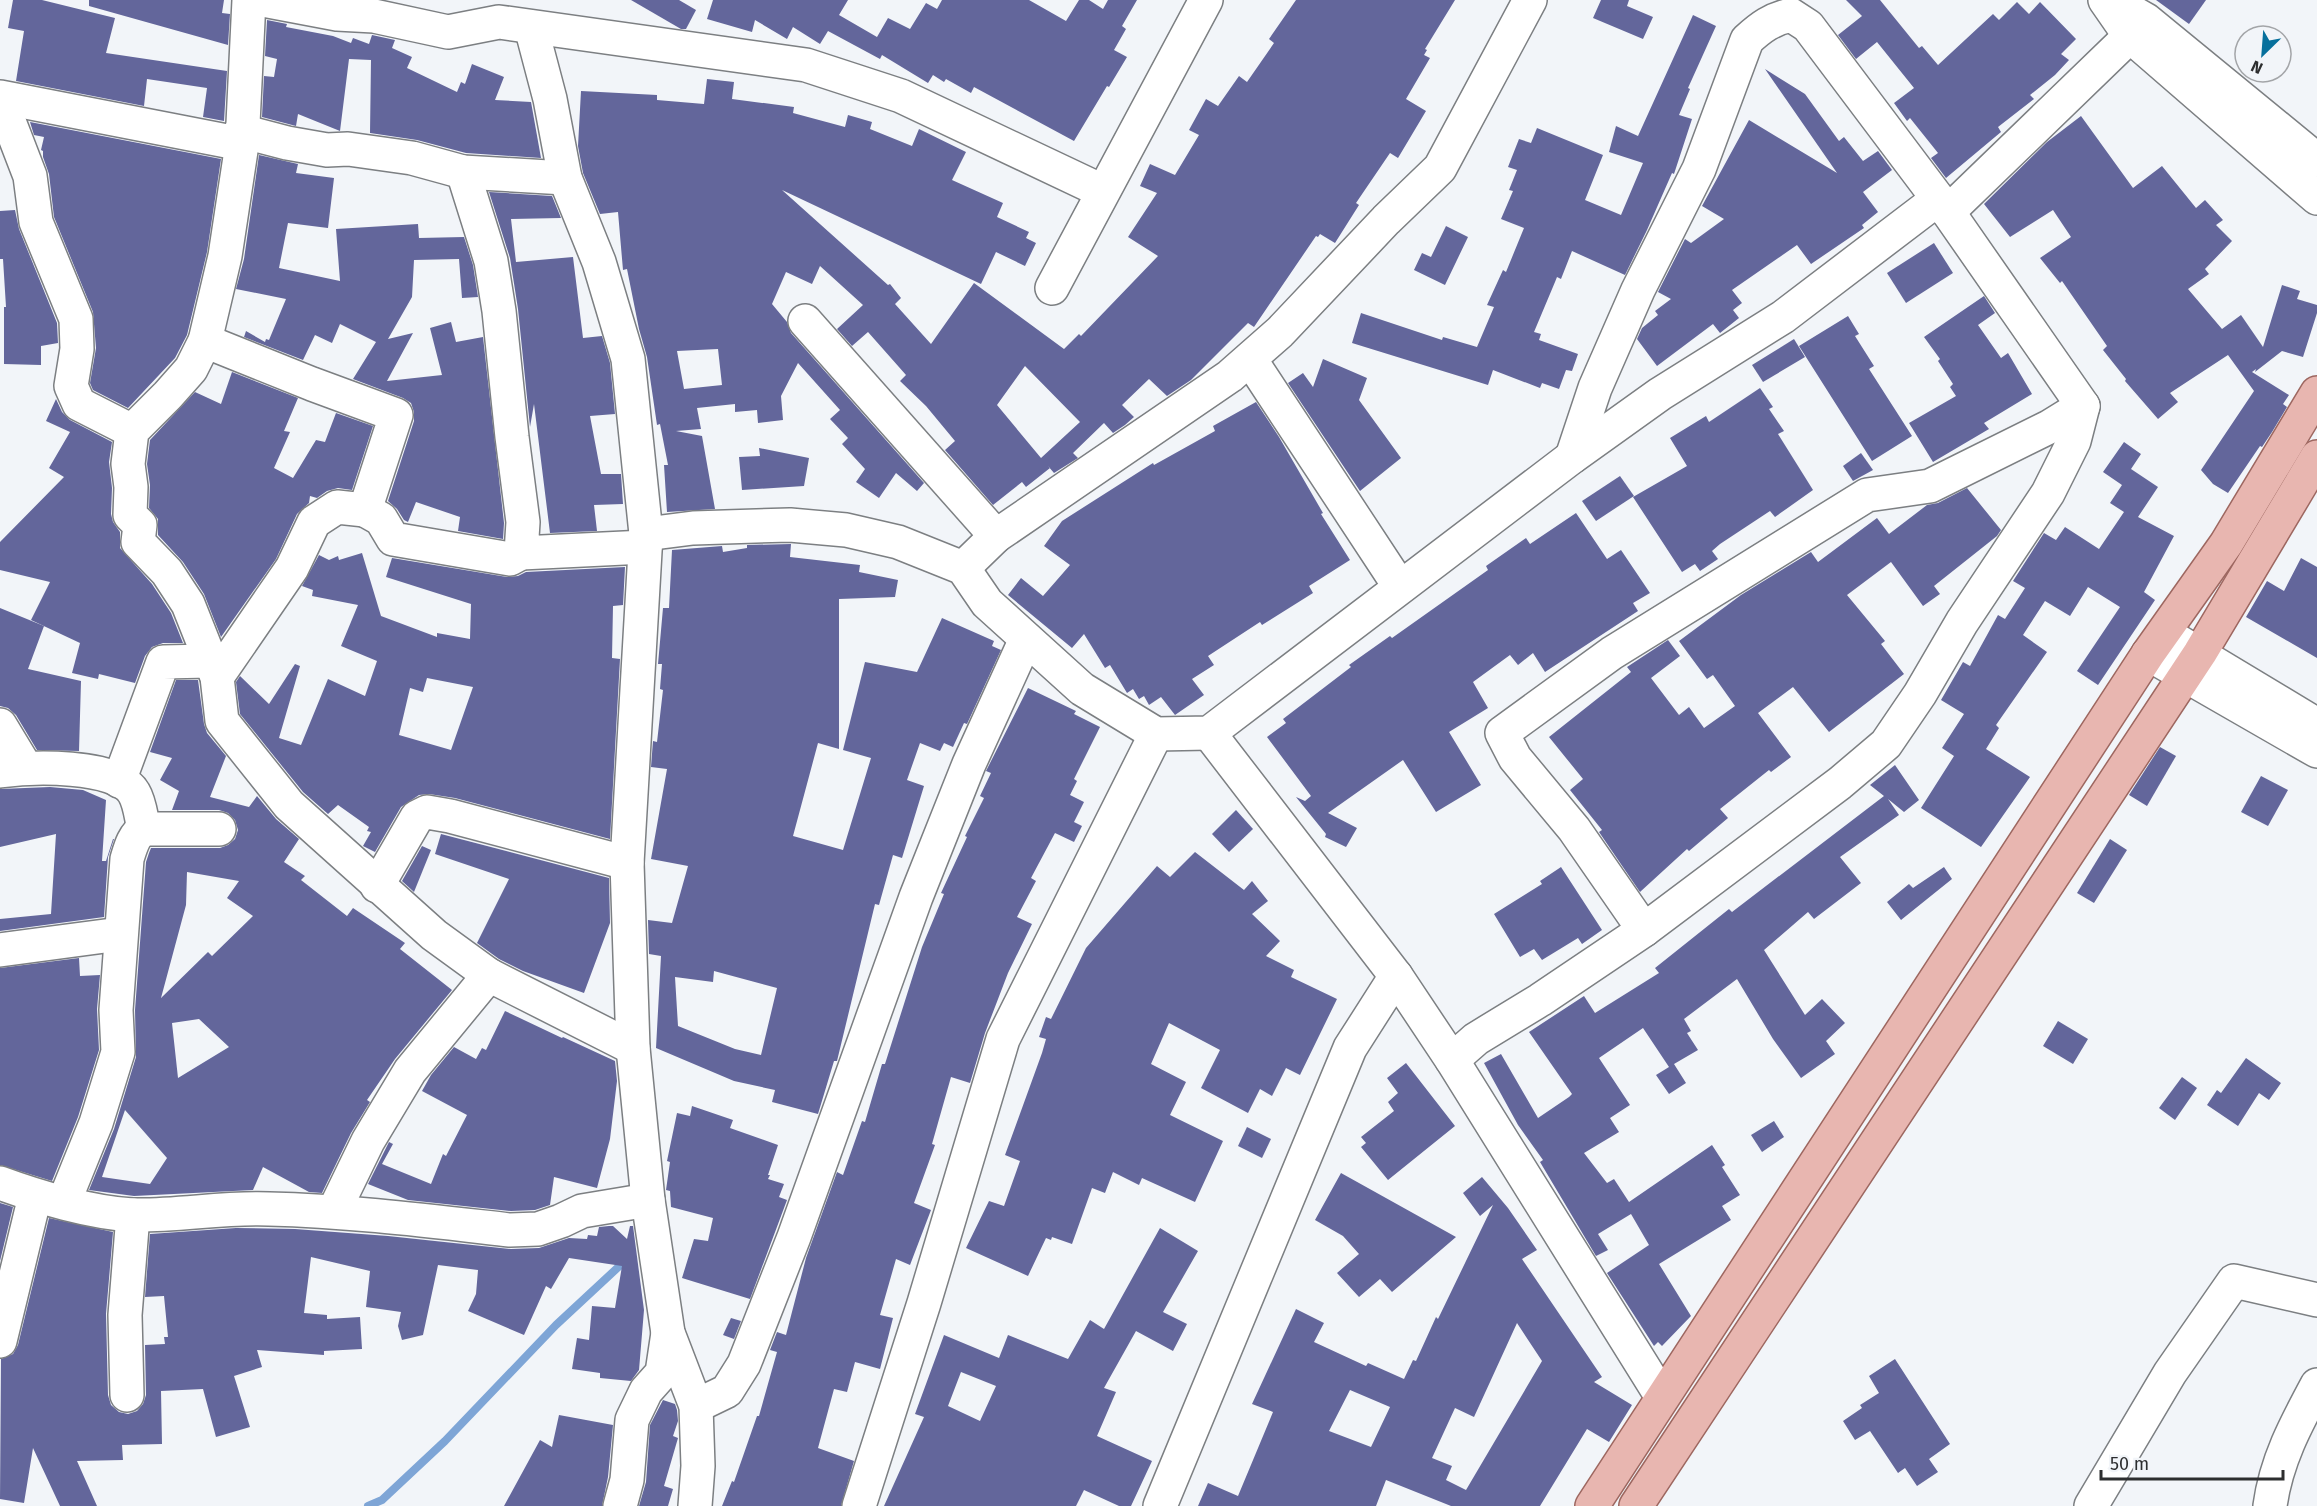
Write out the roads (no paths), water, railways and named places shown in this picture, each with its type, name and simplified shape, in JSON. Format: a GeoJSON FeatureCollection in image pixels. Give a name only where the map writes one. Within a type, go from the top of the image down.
{"type":"FeatureCollection","features":[{"type":"Feature","properties":{"kind":"main road"},"geometry":{"type":"LineString","coordinates":[[1592,1506],[2156,643],[2226,544],[2317,393]]}},
{"type":"Feature","properties":{"kind":"main road"},"geometry":{"type":"LineString","coordinates":[[1636,1506],[2192,664],[2317,457]]}},
{"type":"Feature","properties":{"kind":"street"},"geometry":{"type":"LineString","coordinates":[[249,0],[242,137],[225,256],[205,341],[191,369],[132,431],[128,464],[131,487],[130,515],[140,525],[138,542],[167,572],[188,604],[213,669],[222,721],[289,805],[434,935],[489,975],[633,1048]]}},
{"type":"Feature","properties":{"kind":"street"},"geometry":{"type":"LineString","coordinates":[[263,0],[337,14],[374,15],[448,32],[494,11],[531,27],[806,65],[901,96],[1102,191]]}},
{"type":"Feature","properties":{"kind":"street"},"geometry":{"type":"LineString","coordinates":[[1052,288],[1206,0]]}},
{"type":"Feature","properties":{"kind":"street"},"geometry":{"type":"LineString","coordinates":[[963,568],[996,536],[1230,376],[1280,332],[1378,228],[1440,168],[1530,0]]}},
{"type":"Feature","properties":{"kind":"street"},"geometry":{"type":"LineString","coordinates":[[2105,0],[2130,36],[2317,198]]}},
{"type":"Feature","properties":{"kind":"street"},"geometry":{"type":"LineString","coordinates":[[2111,0],[2146,20],[2317,160]]}},
{"type":"Feature","properties":{"kind":"street"},"geometry":{"type":"LineString","coordinates":[[1452,1060],[1476,1039],[1540,1000],[1644,930],[1840,783],[1886,744],[1920,694],[1962,622],[2048,493],[2074,441],[2083,406],[1943,206],[1808,26],[1791,15],[1777,18],[1763,25],[1747,40],[1699,169],[1638,290],[1595,388],[1572,457]]}},
{"type":"Feature","properties":{"kind":"street"},"geometry":{"type":"LineString","coordinates":[[531,27],[550,99],[565,178],[599,262],[628,359],[646,540],[627,863],[633,1048],[648,1200],[668,1333],[696,1406],[698,1466],[695,1506]]}},
{"type":"Feature","properties":{"kind":"street"},"geometry":{"type":"LineString","coordinates":[[213,669],[292,568],[314,522],[337,507],[365,510],[381,519],[393,539],[510,559],[521,554],[646,540],[693,528],[790,525],[846,530],[898,542],[963,568],[987,603],[1082,689],[1156,734],[1209,733],[1572,457],[1660,394],[1783,317],[1943,206],[2130,36]]}},
{"type":"Feature","properties":{"kind":"street"},"geometry":{"type":"LineString","coordinates":[[0,98],[327,150],[348,149],[412,158],[463,172],[565,178]]}},
{"type":"Feature","properties":{"kind":"street"},"geometry":{"type":"LineString","coordinates":[[0,98],[30,176],[36,222],[76,319],[77,349],[71,386],[79,404],[132,431]]}},
{"type":"Feature","properties":{"kind":"street"},"geometry":{"type":"LineString","coordinates":[[463,172],[491,261],[500,311],[523,522],[521,554]]}},
{"type":"Feature","properties":{"kind":"street"},"geometry":{"type":"LineString","coordinates":[[805,321],[996,536]]}},
{"type":"Feature","properties":{"kind":"street"},"geometry":{"type":"LineString","coordinates":[[205,341],[396,415],[365,510]]}},
{"type":"Feature","properties":{"kind":"street"},"geometry":{"type":"LineString","coordinates":[[1250,359],[1400,587]]}},
{"type":"Feature","properties":{"kind":"street"},"geometry":{"type":"LineString","coordinates":[[1644,930],[1574,829],[1515,758],[1502,733],[1612,653],[1867,495],[1929,486],[2049,427],[2083,406]]}},
{"type":"Feature","properties":{"kind":"street"},"geometry":{"type":"LineString","coordinates":[[696,1406],[727,1391],[744,1364],[794,1237],[916,897],[969,764],[1026,639]]}},
{"type":"Feature","properties":{"kind":"street"},"geometry":{"type":"LineString","coordinates":[[2156,643],[2192,664],[2317,725]]}},
{"type":"Feature","properties":{"kind":"street"},"geometry":{"type":"LineString","coordinates":[[119,781],[164,662],[213,669]]}},
{"type":"Feature","properties":{"kind":"street"},"geometry":{"type":"LineString","coordinates":[[2192,664],[2317,751]]}},
{"type":"Feature","properties":{"kind":"street"},"geometry":{"type":"LineString","coordinates":[[0,725],[13,769],[45,767],[91,771],[119,781],[133,791],[144,829]]}},
{"type":"Feature","properties":{"kind":"street"},"geometry":{"type":"LineString","coordinates":[[1209,733],[1396,976],[1452,1060],[1662,1397]]}},
{"type":"Feature","properties":{"kind":"street"},"geometry":{"type":"LineString","coordinates":[[859,1506],[924,1303],[1003,1040],[1156,734]]}},
{"type":"Feature","properties":{"kind":"street"},"geometry":{"type":"LineString","coordinates":[[377,886],[417,817],[427,812],[450,816],[627,863]]}},
{"type":"Feature","properties":{"kind":"street"},"geometry":{"type":"LineString","coordinates":[[2,1323],[50,1199],[96,1123],[118,1052],[116,1010],[120,934],[130,848],[140,831],[144,829],[219,829]]}},
{"type":"Feature","properties":{"kind":"street"},"geometry":{"type":"LineString","coordinates":[[0,950],[120,934]]}},
{"type":"Feature","properties":{"kind":"street"},"geometry":{"type":"LineString","coordinates":[[334,1210],[368,1141],[410,1071],[489,975]]}},
{"type":"Feature","properties":{"kind":"street"},"geometry":{"type":"LineString","coordinates":[[1160,1506],[1350,1048],[1396,976]]}},
{"type":"Feature","properties":{"kind":"street"},"geometry":{"type":"LineString","coordinates":[[0,1183],[50,1199],[101,1211],[133,1215],[260,1208],[334,1210],[510,1230],[538,1229],[582,1211],[648,1200]]}},
{"type":"Feature","properties":{"kind":"street"},"geometry":{"type":"LineString","coordinates":[[127,1395],[125,1315],[133,1215]]}},
{"type":"Feature","properties":{"kind":"street"},"geometry":{"type":"LineString","coordinates":[[2091,1506],[2170,1373],[2234,1281],[2317,1300]]}},
{"type":"Feature","properties":{"kind":"street"},"geometry":{"type":"LineString","coordinates":[[620,1506],[627,1480],[632,1420],[646,1391],[662,1373],[668,1333]]}},
{"type":"Feature","properties":{"kind":"street"},"geometry":{"type":"LineString","coordinates":[[2270,1506],[2274,1481],[2288,1442],[2317,1385]]}},
{"type":"Feature","properties":{"kind":"waterway"},"geometry":{"type":"LineString","coordinates":[[368,1506],[382,1500],[445,1441],[556,1325],[627,1259]]}}]}
